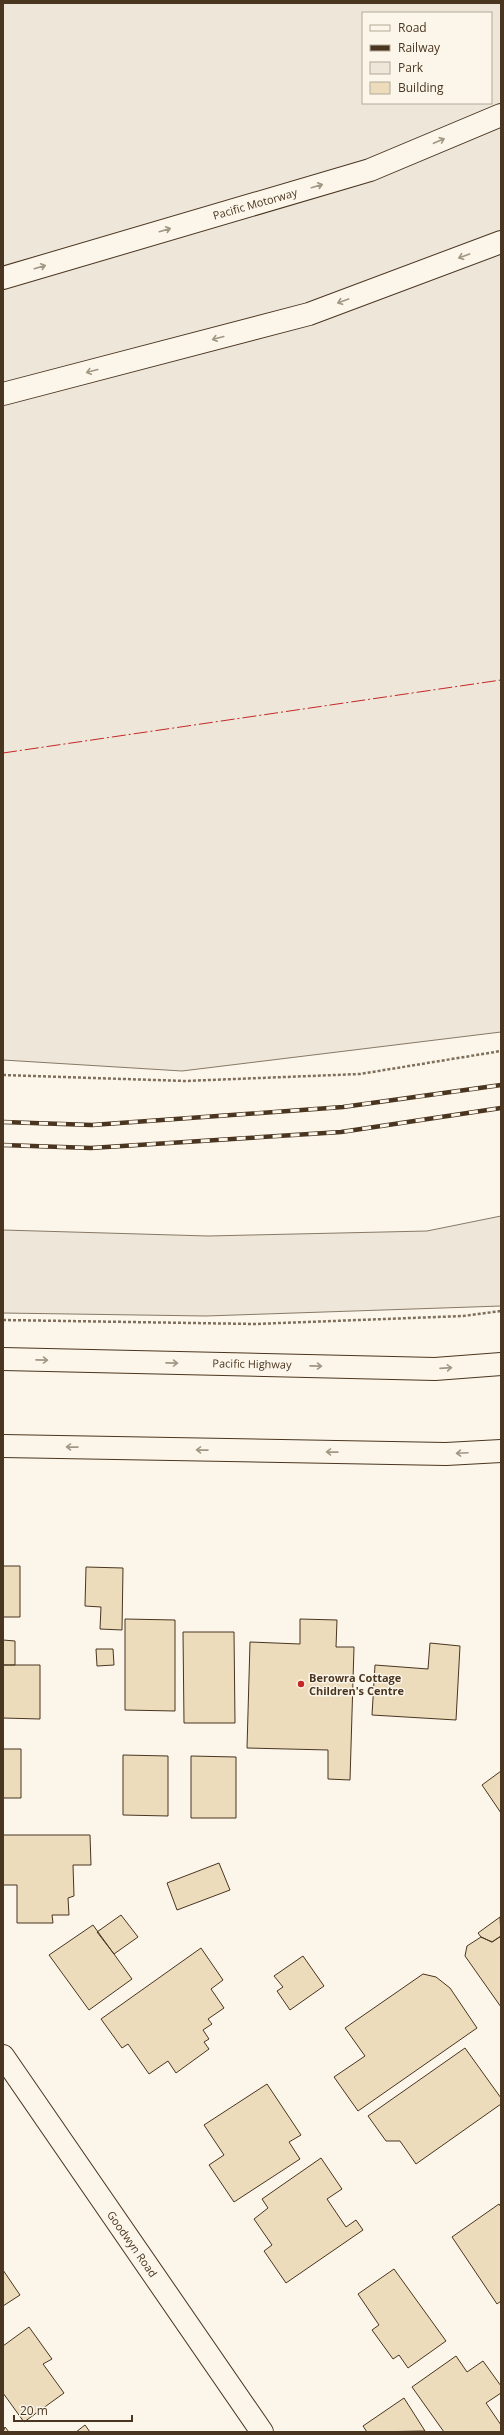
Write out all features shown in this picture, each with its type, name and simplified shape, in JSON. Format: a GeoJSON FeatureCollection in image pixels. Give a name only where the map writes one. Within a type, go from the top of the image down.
{"type":"FeatureCollection","features":[{"type":"Feature","properties":{"kind":"main road","name":"Pacific Motorway"},"geometry":{"type":"LineString","coordinates":[[3,278],[370,170],[501,115]]}},
{"type":"Feature","properties":{"kind":"main road"},"geometry":{"type":"LineString","coordinates":[[3,394],[309,314],[501,242]]}},
{"type":"Feature","properties":{"kind":"main road","name":"Pacific Highway"},"geometry":{"type":"LineString","coordinates":[[3,1359],[435,1369],[501,1364]]}},
{"type":"Feature","properties":{"kind":"main road"},"geometry":{"type":"LineString","coordinates":[[3,1446],[446,1454],[501,1451]]}},
{"type":"Feature","properties":{"kind":"main road","name":"Goodwyn Road"},"geometry":{"type":"LineString","coordinates":[[3,2056],[262,2432]]}},
{"type":"Feature","properties":{"kind":"path"},"geometry":{"type":"LineString","coordinates":[[3,1075],[185,1081],[352,1074],[501,1051]]}},
{"type":"Feature","properties":{"kind":"path"},"geometry":{"type":"LineString","coordinates":[[3,1320],[255,1324],[463,1316],[501,1311]]}},
{"type":"Feature","properties":{"kind":"green space"},"geometry":{"type":"Polygon","coordinates":[[[3,3],[501,3],[501,1032],[182,1071],[3,1060],[3,3]]]}},
{"type":"Feature","properties":{"kind":"green space"},"geometry":{"type":"Polygon","coordinates":[[[501,1216],[501,1306],[206,1316],[3,1313],[3,1230],[208,1236],[427,1231],[501,1216]]]}},
{"type":"Feature","properties":{"kind":"building"},"geometry":{"type":"Polygon","coordinates":[[[3,1566],[20,1566],[20,1617],[3,1617],[3,1566]]]}},
{"type":"Feature","properties":{"kind":"building"},"geometry":{"type":"Polygon","coordinates":[[[86,1567],[123,1568],[122,1630],[100,1629],[101,1607],[85,1606],[86,1567]]]}},
{"type":"Feature","properties":{"kind":"building"},"geometry":{"type":"Polygon","coordinates":[[[125,1619],[175,1620],[175,1711],[125,1710],[125,1619]]]}},
{"type":"Feature","properties":{"kind":"building"},"geometry":{"type":"Polygon","coordinates":[[[300,1619],[337,1620],[336,1647],[354,1647],[350,1780],[328,1779],[328,1750],[247,1748],[250,1642],[300,1644],[300,1619]]]}},
{"type":"Feature","properties":{"kind":"building"},"geometry":{"type":"Polygon","coordinates":[[[183,1632],[234,1632],[235,1723],[184,1723],[183,1632]]]}},
{"type":"Feature","properties":{"kind":"building"},"geometry":{"type":"Polygon","coordinates":[[[3,1640],[15,1641],[15,1665],[3,1665],[3,1640]]]}},
{"type":"Feature","properties":{"kind":"building"},"geometry":{"type":"Polygon","coordinates":[[[430,1643],[460,1646],[456,1720],[372,1715],[375,1665],[428,1669],[430,1643]]]}},
{"type":"Feature","properties":{"kind":"building"},"geometry":{"type":"Polygon","coordinates":[[[96,1649],[113,1649],[114,1665],[97,1666],[96,1649]]]}},
{"type":"Feature","properties":{"kind":"building"},"geometry":{"type":"Polygon","coordinates":[[[3,1665],[40,1665],[40,1719],[3,1718],[3,1665]]]}},
{"type":"Feature","properties":{"kind":"building"},"geometry":{"type":"Polygon","coordinates":[[[3,1749],[21,1749],[21,1798],[3,1798],[3,1749]]]}},
{"type":"Feature","properties":{"kind":"building"},"geometry":{"type":"Polygon","coordinates":[[[123,1755],[168,1756],[168,1816],[123,1815],[123,1755]]]}},
{"type":"Feature","properties":{"kind":"building"},"geometry":{"type":"Polygon","coordinates":[[[191,1756],[236,1757],[236,1818],[191,1818],[191,1756]]]}},
{"type":"Feature","properties":{"kind":"building"},"geometry":{"type":"Polygon","coordinates":[[[501,1771],[501,1813],[482,1785],[501,1771]]]}},
{"type":"Feature","properties":{"kind":"building"},"geometry":{"type":"Polygon","coordinates":[[[3,1835],[90,1835],[91,1865],[73,1865],[74,1896],[68,1898],[69,1915],[52,1915],[53,1923],[17,1923],[17,1885],[3,1885],[3,1835]]]}},
{"type":"Feature","properties":{"kind":"building"},"geometry":{"type":"Polygon","coordinates":[[[219,1863],[230,1890],[177,1910],[167,1883],[219,1863]]]}},
{"type":"Feature","properties":{"kind":"building"},"geometry":{"type":"Polygon","coordinates":[[[121,1915],[138,1937],[114,1954],[97,1932],[121,1915]]]}},
{"type":"Feature","properties":{"kind":"building"},"geometry":{"type":"Polygon","coordinates":[[[500,1917],[501,1936],[492,1942],[481,1937],[478,1933],[500,1917]]]}},
{"type":"Feature","properties":{"kind":"building"},"geometry":{"type":"Polygon","coordinates":[[[93,1925],[132,1979],[89,2010],[49,1955],[93,1925]]]}},
{"type":"Feature","properties":{"kind":"building"},"geometry":{"type":"Polygon","coordinates":[[[501,1936],[501,2007],[465,1956],[467,1946],[481,1937],[492,1942],[501,1936]]]}},
{"type":"Feature","properties":{"kind":"building"},"geometry":{"type":"Polygon","coordinates":[[[201,1948],[223,1980],[211,1989],[224,2008],[208,2019],[212,2024],[203,2030],[209,2039],[204,2042],[209,2049],[176,2073],[168,2061],[149,2074],[128,2044],[122,2048],[101,2019],[201,1948]]]}},
{"type":"Feature","properties":{"kind":"building"},"geometry":{"type":"Polygon","coordinates":[[[303,1956],[324,1986],[290,2010],[277,1991],[283,1987],[274,1976],[303,1956]]]}},
{"type":"Feature","properties":{"kind":"building"},"geometry":{"type":"Polygon","coordinates":[[[423,1974],[436,1977],[450,1988],[477,2028],[358,2111],[334,2077],[365,2056],[345,2028],[423,1974]]]}},
{"type":"Feature","properties":{"kind":"building"},"geometry":{"type":"Polygon","coordinates":[[[465,2048],[501,2098],[501,2104],[416,2164],[400,2141],[386,2141],[368,2116],[465,2048]]]}},
{"type":"Feature","properties":{"kind":"building"},"geometry":{"type":"Polygon","coordinates":[[[267,2084],[301,2135],[289,2142],[300,2159],[234,2202],[209,2165],[224,2155],[204,2125],[267,2084]]]}},
{"type":"Feature","properties":{"kind":"building"},"geometry":{"type":"Polygon","coordinates":[[[321,2158],[342,2189],[327,2199],[346,2227],[356,2220],[363,2230],[286,2283],[264,2251],[272,2245],[254,2219],[268,2208],[262,2199],[321,2158]]]}},
{"type":"Feature","properties":{"kind":"building"},"geometry":{"type":"Polygon","coordinates":[[[499,2204],[501,2207],[501,2301],[497,2304],[452,2237],[499,2204]]]}},
{"type":"Feature","properties":{"kind":"building"},"geometry":{"type":"Polygon","coordinates":[[[394,2269],[446,2341],[408,2368],[399,2355],[393,2359],[372,2330],[379,2325],[358,2294],[394,2269]]]}},
{"type":"Feature","properties":{"kind":"building"},"geometry":{"type":"Polygon","coordinates":[[[3,2270],[20,2295],[3,2306],[3,2270]]]}},
{"type":"Feature","properties":{"kind":"building"},"geometry":{"type":"Polygon","coordinates":[[[29,2327],[52,2359],[43,2364],[64,2393],[24,2422],[3,2393],[3,2346],[29,2327]]]}},
{"type":"Feature","properties":{"kind":"building"},"geometry":{"type":"Polygon","coordinates":[[[456,2356],[467,2372],[483,2361],[501,2386],[501,2393],[486,2403],[501,2425],[501,2432],[444,2432],[412,2387],[456,2356]]]}},
{"type":"Feature","properties":{"kind":"building"},"geometry":{"type":"Polygon","coordinates":[[[404,2398],[425,2431],[367,2432],[363,2426],[404,2398]]]}},
{"type":"Feature","properties":{"kind":"building"},"geometry":{"type":"Polygon","coordinates":[[[85,2425],[90,2432],[76,2432],[85,2425]]]}},
{"type":"Feature","properties":{"kind":"building"},"geometry":{"type":"Polygon","coordinates":[[[5,2427],[9,2432],[3,2432],[5,2427]]]}},
{"type":"Feature","properties":{"kind":"railway"},"geometry":{"type":"LineString","coordinates":[[3,1122],[92,1125],[343,1107],[501,1085]]}},
{"type":"Feature","properties":{"kind":"railway"},"geometry":{"type":"LineString","coordinates":[[3,1145],[91,1148],[341,1132],[501,1108]]}},
{"type":"Feature","properties":{"kind":"power"},"geometry":{"type":"LineString","coordinates":[[3,753],[501,680]]}},
{"type":"Feature","properties":{"kind":"place","name":"Berowra Cottage Children's Centre"},"geometry":{"type":"Point","coordinates":[301,1684]}}]}
